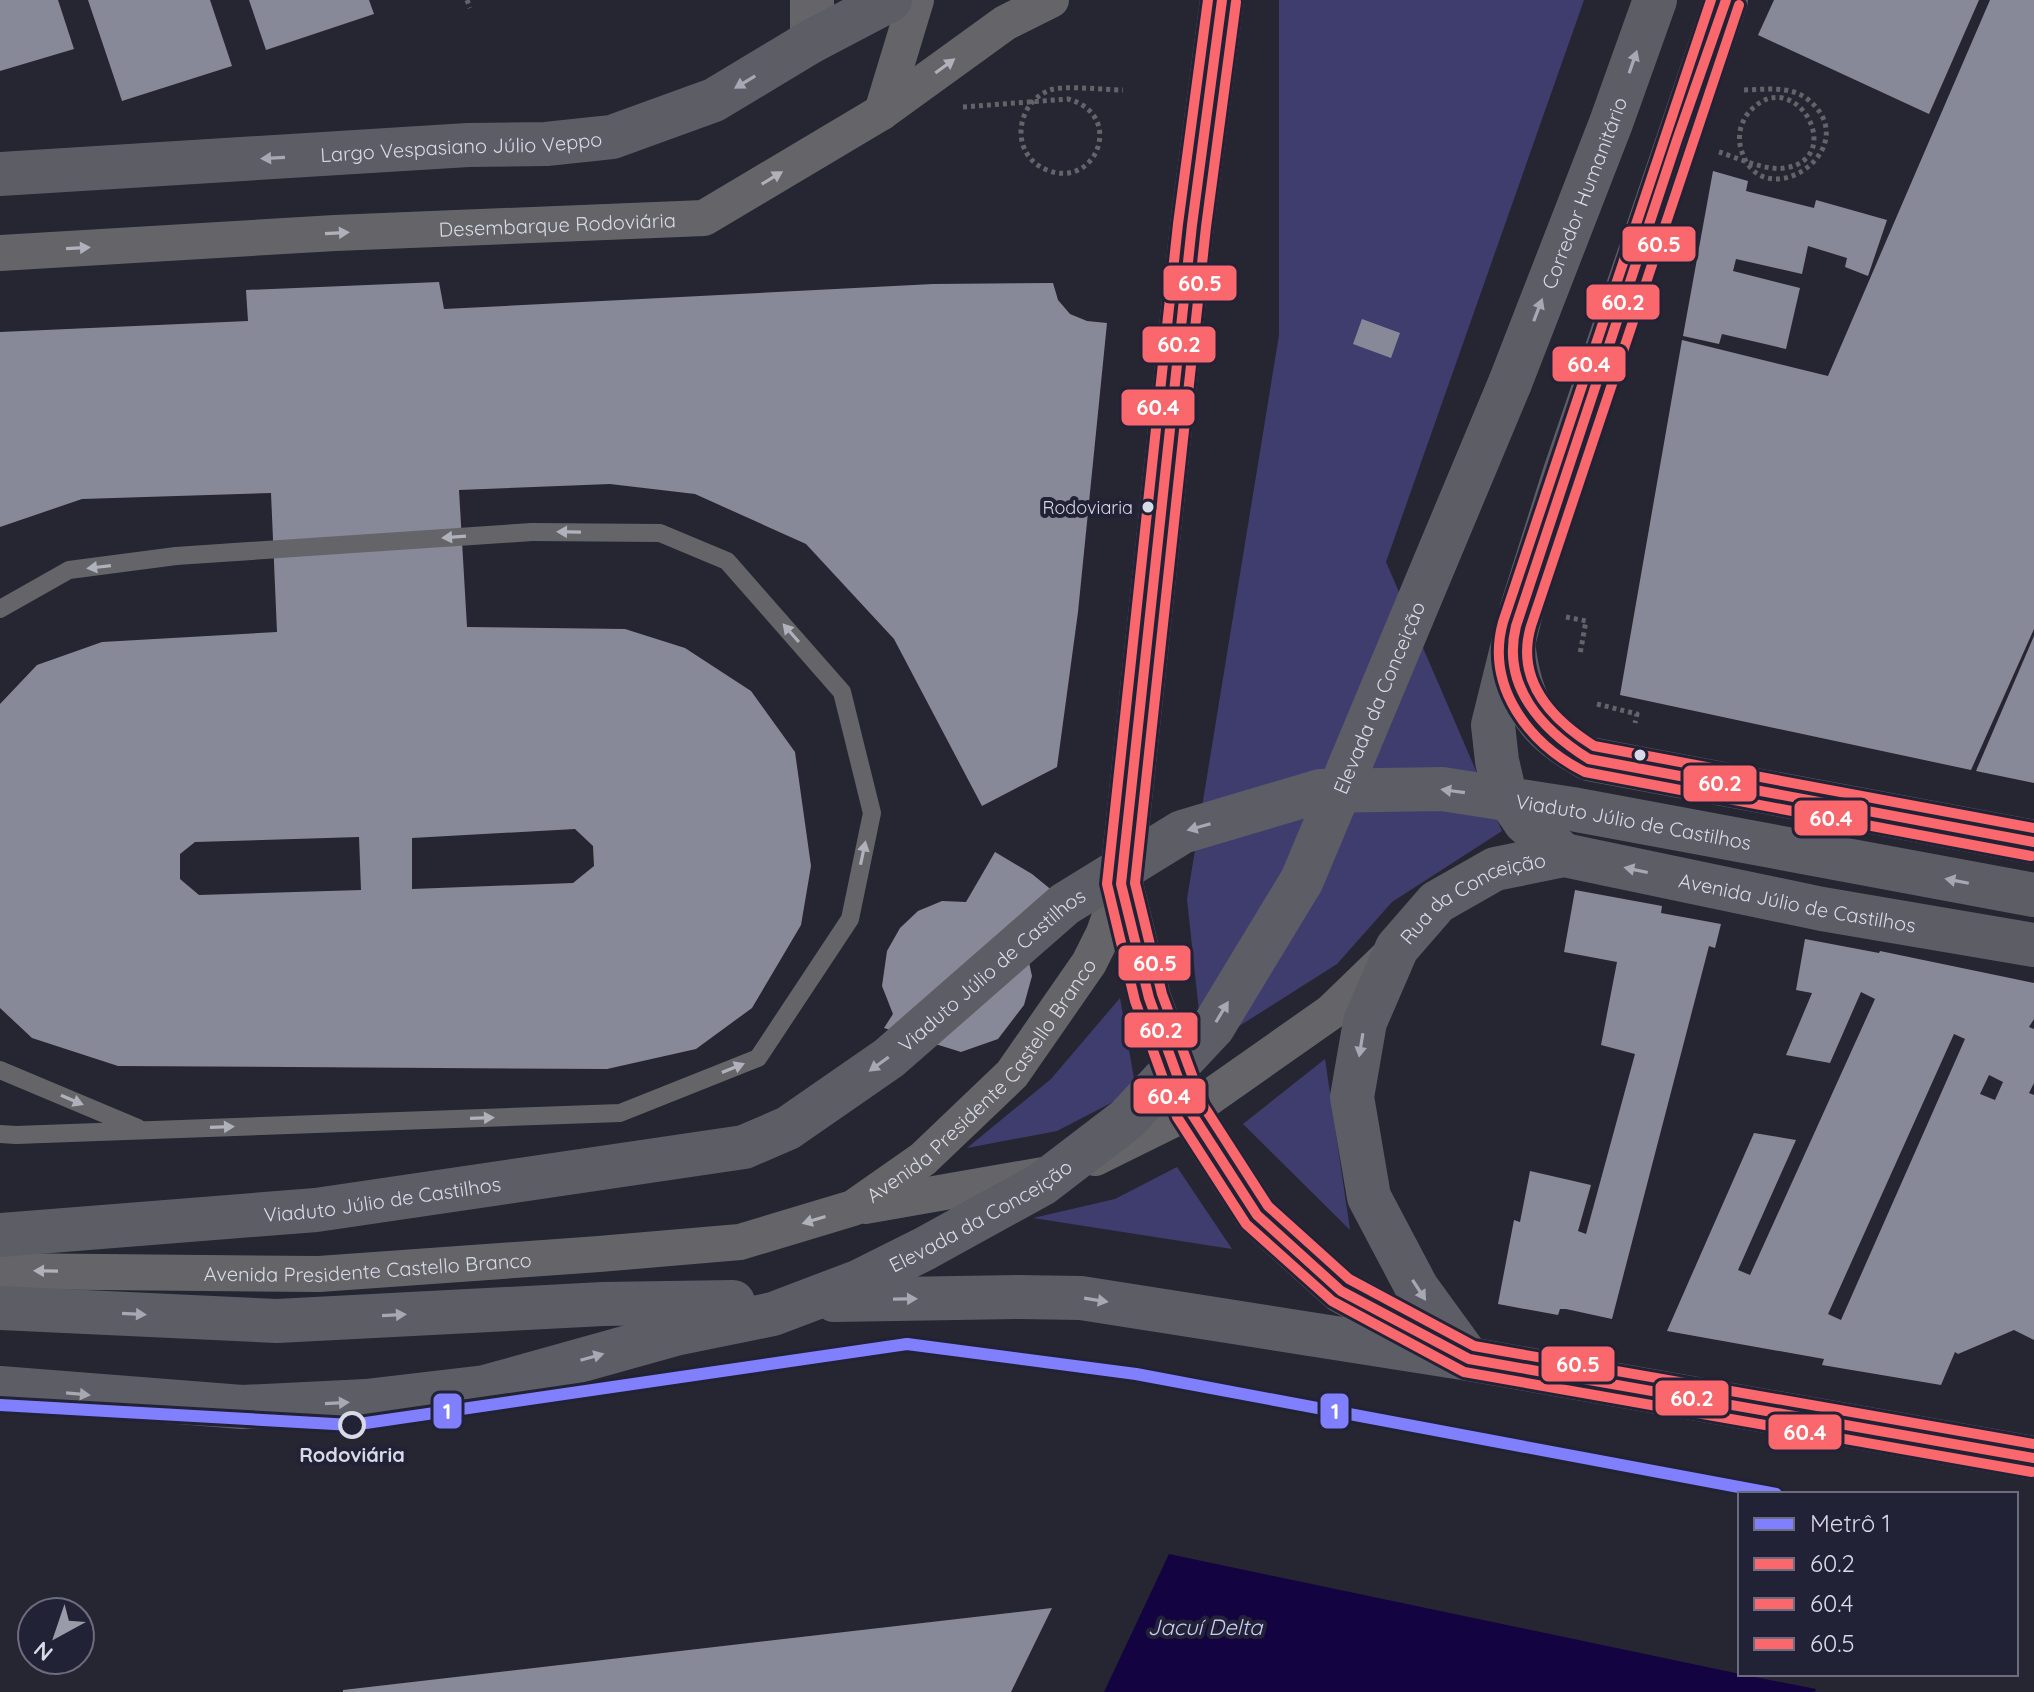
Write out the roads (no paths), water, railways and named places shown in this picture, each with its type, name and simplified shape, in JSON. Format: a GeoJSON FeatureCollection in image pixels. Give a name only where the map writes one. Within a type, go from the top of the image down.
{"type":"FeatureCollection","features":[{"type":"Feature","properties":{"kind":"main road","name":"Largo Vespasiano Júlio Veppo"},"geometry":{"type":"LineString","coordinates":[[0,174],[468,145],[546,144],[612,137],[714,100],[812,21],[890,0]]}},
{"type":"Feature","properties":{"kind":"main road","name":"Avenida Presidente Castello Branco"},"geometry":{"type":"LineString","coordinates":[[1121,884],[1192,225],[1222,0]]}},
{"type":"Feature","properties":{"kind":"main road","name":"Corredor Humanitário"},"geometry":{"type":"LineString","coordinates":[[1510,383],[1611,123],[1655,0]]}},
{"type":"Feature","properties":{"kind":"main road","name":"Rua da Conceição"},"geometry":{"type":"LineString","coordinates":[[1564,855],[1525,822],[1504,791],[1493,725],[1513,643],[1563,478],[1726,0]]}},
{"type":"Feature","properties":{"kind":"main road","name":"Elevada da Conceição"},"geometry":{"type":"LineString","coordinates":[[0,1388],[242,1407],[366,1401],[485,1387],[675,1334],[773,1314],[872,1274],[1042,1184],[1127,1119],[1213,1027],[1302,880],[1510,383]]}},
{"type":"Feature","properties":{"kind":"main road"},"geometry":{"type":"LineString","coordinates":[[1513,643],[1518,681],[1533,715],[1558,741],[1589,759],[2034,842]]}},
{"type":"Feature","properties":{"kind":"main road","name":"Viaduto Júlio de Castilhos"},"geometry":{"type":"LineString","coordinates":[[0,1235],[316,1210],[744,1147],[788,1128],[889,1058],[1065,904],[1182,832],[1320,791],[1442,789],[1572,809],[2034,895]]}},
{"type":"Feature","properties":{"kind":"main road","name":"Rua da Conceição"},"geometry":{"type":"LineString","coordinates":[[1469,1359],[1417,1288],[1369,1197],[1352,1097],[1365,1022],[1397,948],[1437,902],[1495,869],[1564,855]]}},
{"type":"Feature","properties":{"kind":"main road","name":"Avenida Júlio de Castilhos"},"geometry":{"type":"LineString","coordinates":[[1564,855],[1822,909],[2034,945]]}},
{"type":"Feature","properties":{"kind":"main road"},"geometry":{"type":"LineString","coordinates":[[1121,884],[1149,998],[1190,1111],[1257,1215],[1341,1291],[1469,1359]]}},
{"type":"Feature","properties":{"kind":"main road"},"geometry":{"type":"LineString","coordinates":[[0,1308],[277,1321],[603,1304],[1081,1298],[1469,1359],[2034,1458]]}},
{"type":"Feature","properties":{"kind":"street"},"geometry":{"type":"LineString","coordinates":[[882,112],[916,0]]}},
{"type":"Feature","properties":{"kind":"street","name":"Desembarque Rodoviária"},"geometry":{"type":"LineString","coordinates":[[0,253],[350,232],[704,218],[882,112],[1005,23],[1051,0]]}},
{"type":"Feature","properties":{"kind":"street","name":"Avenida Presidente Castello Branco"},"geometry":{"type":"LineString","coordinates":[[0,1271],[319,1274],[599,1254],[740,1242],[853,1208],[923,1159],[1012,1074],[1089,963],[1104,933],[1121,884]]}},
{"type":"Feature","properties":{"kind":"street"},"geometry":{"type":"LineString","coordinates":[[853,1208],[1075,1168],[1190,1111],[1331,1012],[1397,948]]}},
{"type":"Feature","properties":{"kind":"lane"},"geometry":{"type":"LineString","coordinates":[[0,609],[69,570],[176,556],[532,532],[660,533],[727,561],[842,692],[872,813],[850,919],[758,1058],[620,1113],[0,1134]]}},
{"type":"Feature","properties":{"kind":"lane"},"geometry":{"type":"LineString","coordinates":[[0,1070],[144,1130]]}},
{"type":"Feature","properties":{"kind":"water","name":"Jacuí Delta"},"geometry":{"type":"Polygon","coordinates":[[[1169,1554],[1738,1676],[1816,1689],[1815,1692],[1104,1692],[1169,1554]]]}},
{"type":"Feature","properties":{"kind":"metro line","name":"1"},"geometry":{"type":"LineString","coordinates":[[0,1405],[352,1425],[907,1344],[1136,1374],[1765,1492]]}},
{"type":"Feature","properties":{"kind":"place","name":"Rodoviaria"},"geometry":{"type":"Point","coordinates":[1148,507]}},
{"type":"Feature","properties":{"kind":"place","name":"Rodoviária"},"geometry":{"type":"Point","coordinates":[352,1425]}}]}
